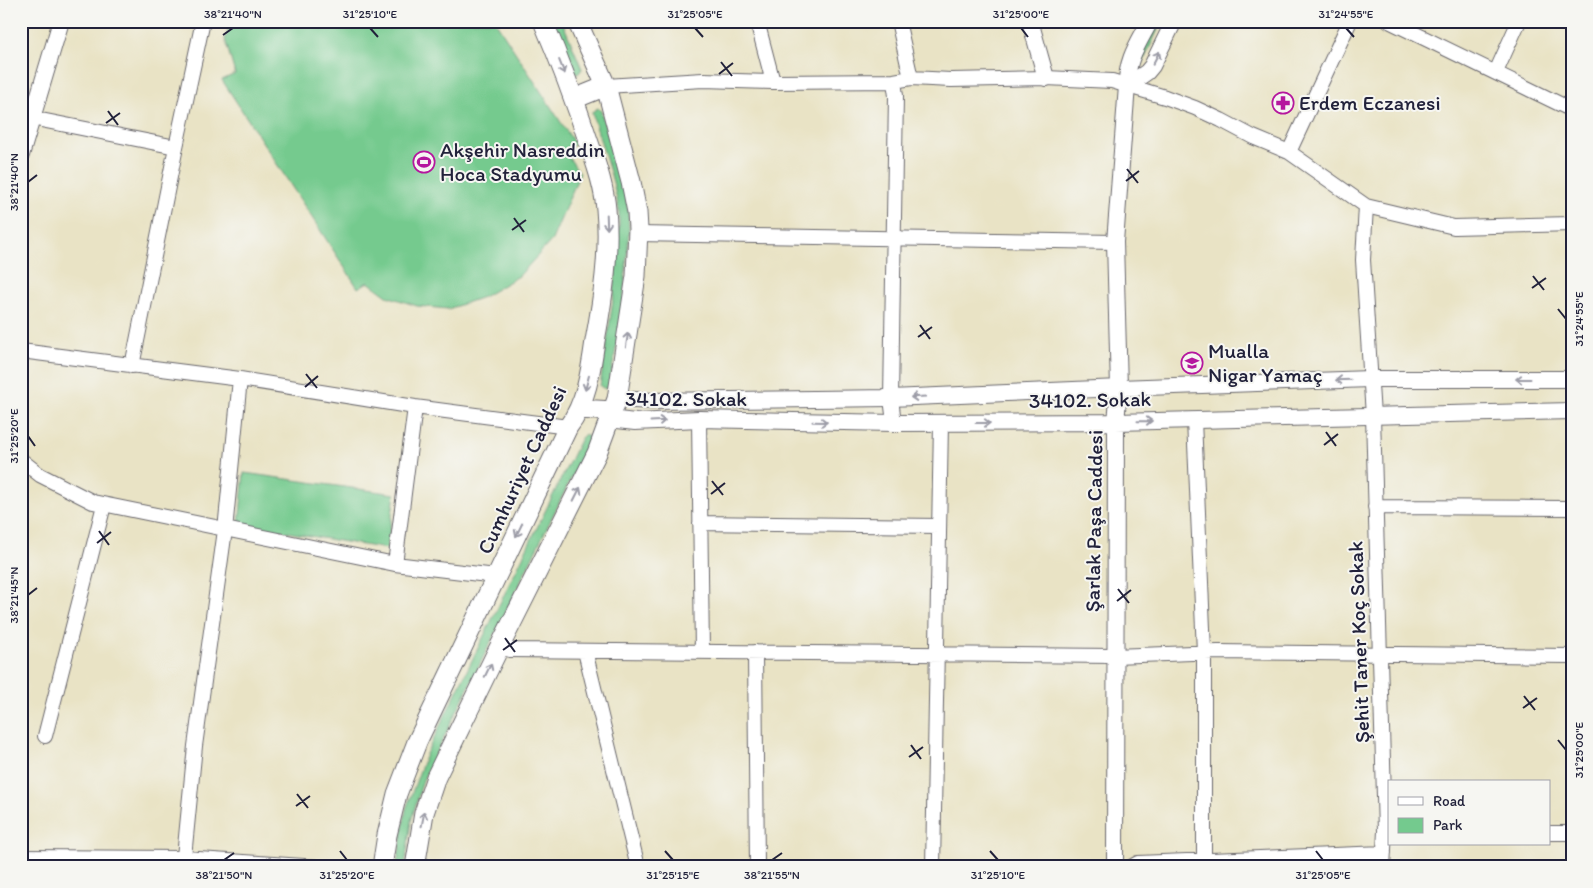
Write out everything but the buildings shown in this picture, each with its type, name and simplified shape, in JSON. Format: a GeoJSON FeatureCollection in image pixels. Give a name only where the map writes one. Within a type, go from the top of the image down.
{"type":"FeatureCollection","features":[{"type":"Feature","properties":{"kind":"main road","name":"Cumhuriyet Caddesi"},"geometry":{"type":"LineString","coordinates":[[382,867],[391,815],[417,742],[568,427],[575,418],[588,380],[600,315],[605,265],[607,221],[604,194],[574,99],[544,21]]}},
{"type":"Feature","properties":{"kind":"main road"},"geometry":{"type":"LineString","coordinates":[[415,867],[424,813],[429,796],[453,741],[499,647],[597,453],[613,410],[636,276],[637,212],[606,86],[577,21]]}},
{"type":"Feature","properties":{"kind":"main road"},"geometry":{"type":"LineString","coordinates":[[574,99],[606,86]]}},
{"type":"Feature","properties":{"kind":"main road"},"geometry":{"type":"LineString","coordinates":[[579,409],[613,410]]}},
{"type":"Feature","properties":{"kind":"street"},"geometry":{"type":"LineString","coordinates":[[21,155],[26,117],[60,21]]}},
{"type":"Feature","properties":{"kind":"street"},"geometry":{"type":"LineString","coordinates":[[132,366],[203,21]]}},
{"type":"Feature","properties":{"kind":"street"},"geometry":{"type":"LineString","coordinates":[[757,21],[773,82]]}},
{"type":"Feature","properties":{"kind":"street"},"geometry":{"type":"LineString","coordinates":[[898,21],[911,78]]}},
{"type":"Feature","properties":{"kind":"street"},"geometry":{"type":"LineString","coordinates":[[1030,21],[1046,78]]}},
{"type":"Feature","properties":{"kind":"street","name":"Şarlak Paşa Caddesi"},"geometry":{"type":"LineString","coordinates":[[1114,867],[1116,422],[1119,388],[1115,242],[1127,86],[1126,72],[1150,21]]}},
{"type":"Feature","properties":{"kind":"street"},"geometry":{"type":"LineString","coordinates":[[1127,86],[1147,72],[1152,66],[1174,21]]}},
{"type":"Feature","properties":{"kind":"street"},"geometry":{"type":"LineString","coordinates":[[1289,152],[1350,21]]}},
{"type":"Feature","properties":{"kind":"street"},"geometry":{"type":"LineString","coordinates":[[1389,21],[1572,110]]}},
{"type":"Feature","properties":{"kind":"street"},"geometry":{"type":"LineString","coordinates":[[1496,72],[1519,21]]}},
{"type":"Feature","properties":{"kind":"street"},"geometry":{"type":"LineString","coordinates":[[606,86],[704,80],[773,82],[894,81],[911,78],[951,80],[1046,78],[1112,81],[1196,108],[1252,137],[1289,152],[1366,206],[1454,227],[1497,228],[1572,224]]}},
{"type":"Feature","properties":{"kind":"street"},"geometry":{"type":"LineString","coordinates":[[894,81],[896,96],[891,398],[894,423]]}},
{"type":"Feature","properties":{"kind":"street"},"geometry":{"type":"LineString","coordinates":[[26,117],[176,147]]}},
{"type":"Feature","properties":{"kind":"street","name":"Şehit Taner Koç Sokak"},"geometry":{"type":"LineString","coordinates":[[1366,206],[1363,260],[1373,416],[1379,655],[1387,831],[1384,860]]}},
{"type":"Feature","properties":{"kind":"street"},"geometry":{"type":"LineString","coordinates":[[637,234],[1115,242]]}},
{"type":"Feature","properties":{"kind":"street"},"geometry":{"type":"LineString","coordinates":[[21,351],[240,379],[415,407],[568,427]]}},
{"type":"Feature","properties":{"kind":"street"},"geometry":{"type":"LineString","coordinates":[[183,862],[195,746],[225,530],[240,379]]}},
{"type":"Feature","properties":{"kind":"street","name":"34102. Sokak"},"geometry":{"type":"LineString","coordinates":[[613,410],[652,401],[891,398],[1370,379],[1572,379]]}},
{"type":"Feature","properties":{"kind":"street"},"geometry":{"type":"LineString","coordinates":[[395,564],[415,407]]}},
{"type":"Feature","properties":{"kind":"street","name":"34102. Sokak"},"geometry":{"type":"LineString","coordinates":[[613,410],[635,422],[699,419],[894,423],[1116,422],[1572,412]]}},
{"type":"Feature","properties":{"kind":"street"},"geometry":{"type":"LineString","coordinates":[[699,419],[702,652]]}},
{"type":"Feature","properties":{"kind":"street"},"geometry":{"type":"LineString","coordinates":[[1194,420],[1204,652],[1204,861]]}},
{"type":"Feature","properties":{"kind":"street"},"geometry":{"type":"LineString","coordinates":[[934,867],[941,423]]}},
{"type":"Feature","properties":{"kind":"street"},"geometry":{"type":"LineString","coordinates":[[21,460],[40,475],[93,502],[104,505],[395,564],[496,576]]}},
{"type":"Feature","properties":{"kind":"street"},"geometry":{"type":"LineString","coordinates":[[45,736],[104,505]]}},
{"type":"Feature","properties":{"kind":"street"},"geometry":{"type":"LineString","coordinates":[[1375,507],[1572,508]]}},
{"type":"Feature","properties":{"kind":"street"},"geometry":{"type":"LineString","coordinates":[[700,523],[939,526]]}},
{"type":"Feature","properties":{"kind":"street"},"geometry":{"type":"LineString","coordinates":[[499,647],[510,650],[1114,656],[1204,652],[1572,656]]}},
{"type":"Feature","properties":{"kind":"street"},"geometry":{"type":"LineString","coordinates":[[585,650],[638,867]]}},
{"type":"Feature","properties":{"kind":"street"},"geometry":{"type":"LineString","coordinates":[[755,652],[757,867]]}},
{"type":"Feature","properties":{"kind":"street"},"geometry":{"type":"LineString","coordinates":[[1550,833],[1572,833]]}},
{"type":"Feature","properties":{"kind":"street"},"geometry":{"type":"LineString","coordinates":[[21,856],[318,867]]}},
{"type":"Feature","properties":{"kind":"street"},"geometry":{"type":"LineString","coordinates":[[1131,867],[1138,863],[1204,861],[1384,860]]}},
{"type":"Feature","properties":{"kind":"green space","name":"Akşehir Nasreddin Hoca Stadyumu"},"geometry":{"type":"Polygon","coordinates":[[[231,21],[495,21],[575,144],[564,151],[580,173],[552,240],[519,276],[483,297],[448,309],[417,306],[387,296],[368,282],[358,288],[222,80],[235,74],[225,39],[231,21]]]}},
{"type":"Feature","properties":{"kind":"green space"},"geometry":{"type":"Polygon","coordinates":[[[552,21],[562,21],[582,69],[578,74],[573,73],[552,21]]]}},
{"type":"Feature","properties":{"kind":"green space"},"geometry":{"type":"Polygon","coordinates":[[[1157,21],[1162,21],[1140,68],[1135,66],[1157,21]]]}},
{"type":"Feature","properties":{"kind":"green space"},"geometry":{"type":"Polygon","coordinates":[[[598,108],[601,111],[621,175],[628,207],[629,230],[619,332],[609,386],[605,389],[600,386],[614,294],[619,210],[613,182],[592,113],[598,108]]]}},
{"type":"Feature","properties":{"kind":"green space"},"geometry":{"type":"Polygon","coordinates":[[[585,434],[590,440],[423,780],[411,821],[405,866],[398,867],[406,809],[426,754],[581,438],[585,434]]]}},
{"type":"Feature","properties":{"kind":"green space"},"geometry":{"type":"Polygon","coordinates":[[[244,473],[395,494],[387,549],[239,524],[244,473]]]}},
{"type":"Feature","properties":{"kind":"place","name":"Erdem Eczanesi"},"geometry":{"type":"Point","coordinates":[1283,103]}},
{"type":"Feature","properties":{"kind":"place","name":"Akşehir Nasreddin Hoca Stadyumu"},"geometry":{"type":"Point","coordinates":[424,162]}},
{"type":"Feature","properties":{"kind":"place","name":"Mualla Nigar Yamaç"},"geometry":{"type":"Point","coordinates":[1192,363]}}]}
